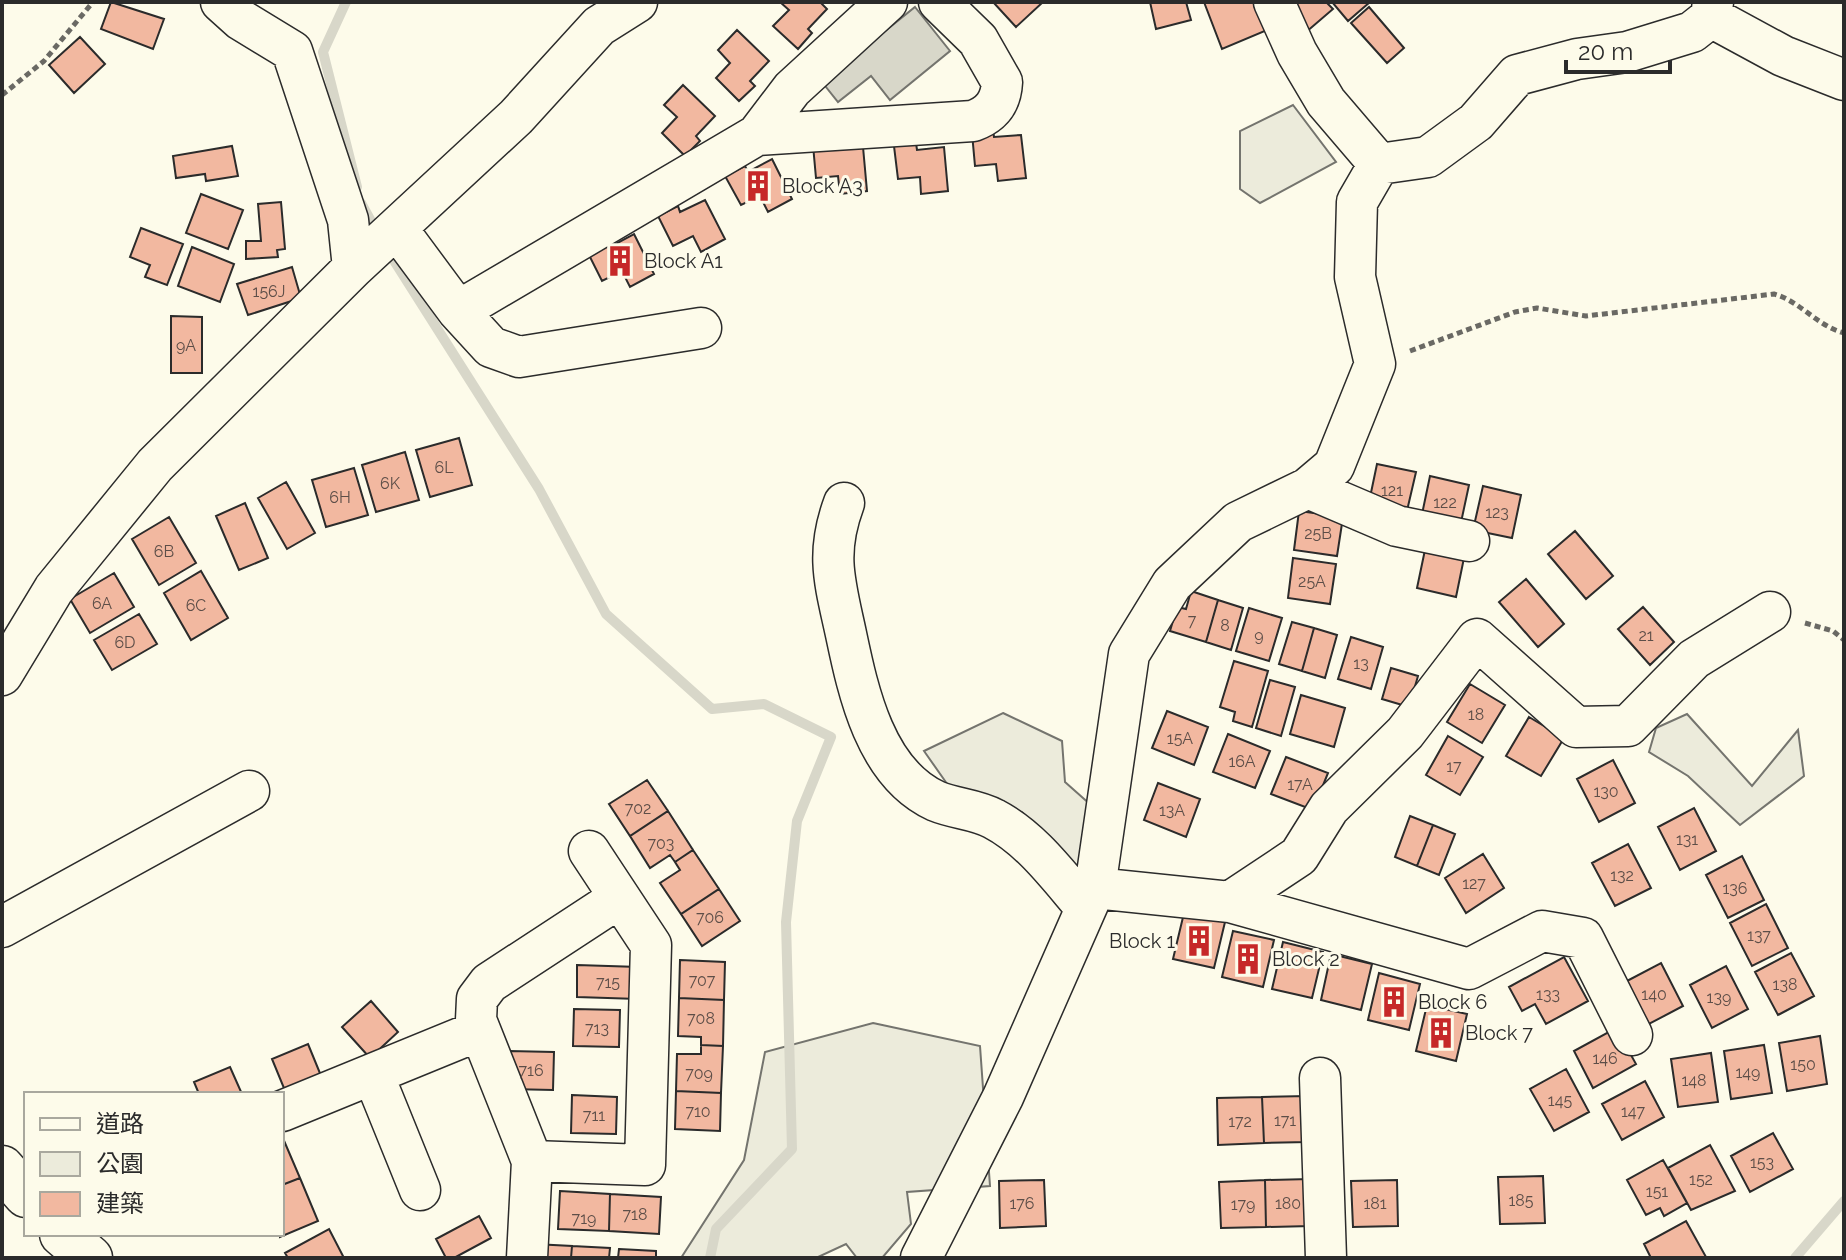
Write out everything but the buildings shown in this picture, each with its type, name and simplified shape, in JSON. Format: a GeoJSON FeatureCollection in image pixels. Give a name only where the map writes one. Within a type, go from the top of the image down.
{"type":"FeatureCollection","features":[{"type":"Feature","properties":{"kind":"main road"},"geometry":{"type":"LineString","coordinates":[[2,1168],[24,1193]]}},
{"type":"Feature","properties":{"kind":"main road"},"geometry":{"type":"LineString","coordinates":[[64,1236],[90,1258]]}},
{"type":"Feature","properties":{"kind":"street"},"geometry":{"type":"LineString","coordinates":[[221,2],[241,20],[292,51],[348,220],[378,248],[458,311],[491,347],[519,357],[701,328]]}},
{"type":"Feature","properties":{"kind":"street"},"geometry":{"type":"LineString","coordinates":[[2,675],[54,589],[155,465],[516,117],[599,26],[637,2]]}},
{"type":"Feature","properties":{"kind":"street"},"geometry":{"type":"LineString","coordinates":[[458,311],[757,135],[792,89],[887,2]]}},
{"type":"Feature","properties":{"kind":"street"},"geometry":{"type":"LineString","coordinates":[[757,135],[973,121],[984,117],[999,101],[1002,82],[978,40],[939,2]]}},
{"type":"Feature","properties":{"kind":"street"},"geometry":{"type":"LineString","coordinates":[[1274,2],[1297,53],[1326,102],[1379,164]]}},
{"type":"Feature","properties":{"kind":"street"},"geometry":{"type":"LineString","coordinates":[[1379,164],[1428,157],[1476,122],[1517,75],[1577,59],[1627,52],[1692,32],[1712,10],[1783,56],[1844,80]]}},
{"type":"Feature","properties":{"kind":"street"},"geometry":{"type":"LineString","coordinates":[[921,1258],[1003,1097],[1091,898],[1129,654],[1172,584],[1238,522],[1308,488],[1334,466],[1375,364],[1355,277],[1357,202],[1379,164]]}},
{"type":"Feature","properties":{"kind":"street"},"geometry":{"type":"LineString","coordinates":[[1308,488],[1397,526],[1469,541]]}},
{"type":"Feature","properties":{"kind":"street"},"geometry":{"type":"LineString","coordinates":[[844,503],[832,537],[831,566],[862,709],[885,753],[936,800],[968,808],[1012,831],[1091,898],[1230,902],[1469,969],[1542,931],[1583,938],[1632,1035]]}},
{"type":"Feature","properties":{"kind":"street"},"geometry":{"type":"LineString","coordinates":[[1230,902],[1299,856],[1329,808],[1405,733],[1477,639],[1576,727],[1628,726],[1694,659],[1770,612]]}},
{"type":"Feature","properties":{"kind":"street"},"geometry":{"type":"LineString","coordinates":[[2,927],[249,791]]}},
{"type":"Feature","properties":{"kind":"street"},"geometry":{"type":"LineString","coordinates":[[532,1161],[645,1165],[651,945],[589,851]]}},
{"type":"Feature","properties":{"kind":"street"},"geometry":{"type":"LineString","coordinates":[[527,1258],[532,1161],[476,1020],[477,999],[489,983],[619,898]]}},
{"type":"Feature","properties":{"kind":"street"},"geometry":{"type":"LineString","coordinates":[[284,1110],[480,1030]]}},
{"type":"Feature","properties":{"kind":"street"},"geometry":{"type":"LineString","coordinates":[[373,1074],[420,1190]]}},
{"type":"Feature","properties":{"kind":"street"},"geometry":{"type":"LineString","coordinates":[[1320,1078],[1326,1258]]}},
{"type":"Feature","properties":{"kind":"path"},"geometry":{"type":"LineString","coordinates":[[2,95],[44,61],[93,2]]}},
{"type":"Feature","properties":{"kind":"path"},"geometry":{"type":"LineString","coordinates":[[1375,364],[1515,312],[1537,308],[1586,316],[1774,294],[1789,298],[1832,330],[1844,333]]}},
{"type":"Feature","properties":{"kind":"green space"},"geometry":{"type":"Polygon","coordinates":[[[1293,105],[1336,162],[1260,203],[1240,189],[1240,131],[1293,105]]]}},
{"type":"Feature","properties":{"kind":"green space"},"geometry":{"type":"Polygon","coordinates":[[[1003,713],[1062,741],[1065,782],[1118,829],[1077,869],[1022,812],[950,788],[924,751],[1003,713]]]}},
{"type":"Feature","properties":{"kind":"green space"},"geometry":{"type":"Polygon","coordinates":[[[1687,714],[1752,786],[1798,730],[1804,776],[1740,825],[1688,776],[1649,752],[1656,728],[1687,714]]]}},
{"type":"Feature","properties":{"kind":"green space"},"geometry":{"type":"Polygon","coordinates":[[[873,1023],[980,1046],[990,1186],[907,1192],[911,1224],[882,1258],[857,1258],[846,1244],[816,1258],[681,1258],[744,1160],[765,1052],[873,1023]]]}},
{"type":"Feature","properties":{"kind":"shaded area"},"geometry":{"type":"Polygon","coordinates":[[[915,7],[950,51],[890,100],[871,76],[838,102],[822,82],[915,7]]]}},
{"type":"Feature","properties":{"kind":"waterway"},"geometry":{"type":"LineString","coordinates":[[346,2],[323,52],[357,187]]}},
{"type":"Feature","properties":{"kind":"waterway"},"geometry":{"type":"LineString","coordinates":[[361,203],[378,234]]}},
{"type":"Feature","properties":{"kind":"waterway"},"geometry":{"type":"LineString","coordinates":[[386,248],[539,489],[606,614],[712,709],[764,704],[831,737],[797,821],[786,922],[792,1149],[716,1229],[710,1258]]}},
{"type":"Feature","properties":{"kind":"waterway"},"geometry":{"type":"LineString","coordinates":[[1795,1258],[1844,1201]]}},
{"type":"Feature","properties":{"kind":"place","name":"Block A3"},"geometry":{"type":"Point","coordinates":[758,186]}},
{"type":"Feature","properties":{"kind":"place","name":"Block A1"},"geometry":{"type":"Point","coordinates":[620,261]}},
{"type":"Feature","properties":{"kind":"place","name":"Block 1"},"geometry":{"type":"Point","coordinates":[1199,941]}},
{"type":"Feature","properties":{"kind":"place","name":"Block 2"},"geometry":{"type":"Point","coordinates":[1248,959]}},
{"type":"Feature","properties":{"kind":"place","name":"Block 6"},"geometry":{"type":"Point","coordinates":[1394,1002]}},
{"type":"Feature","properties":{"kind":"place","name":"Block 7"},"geometry":{"type":"Point","coordinates":[1441,1033]}}]}
